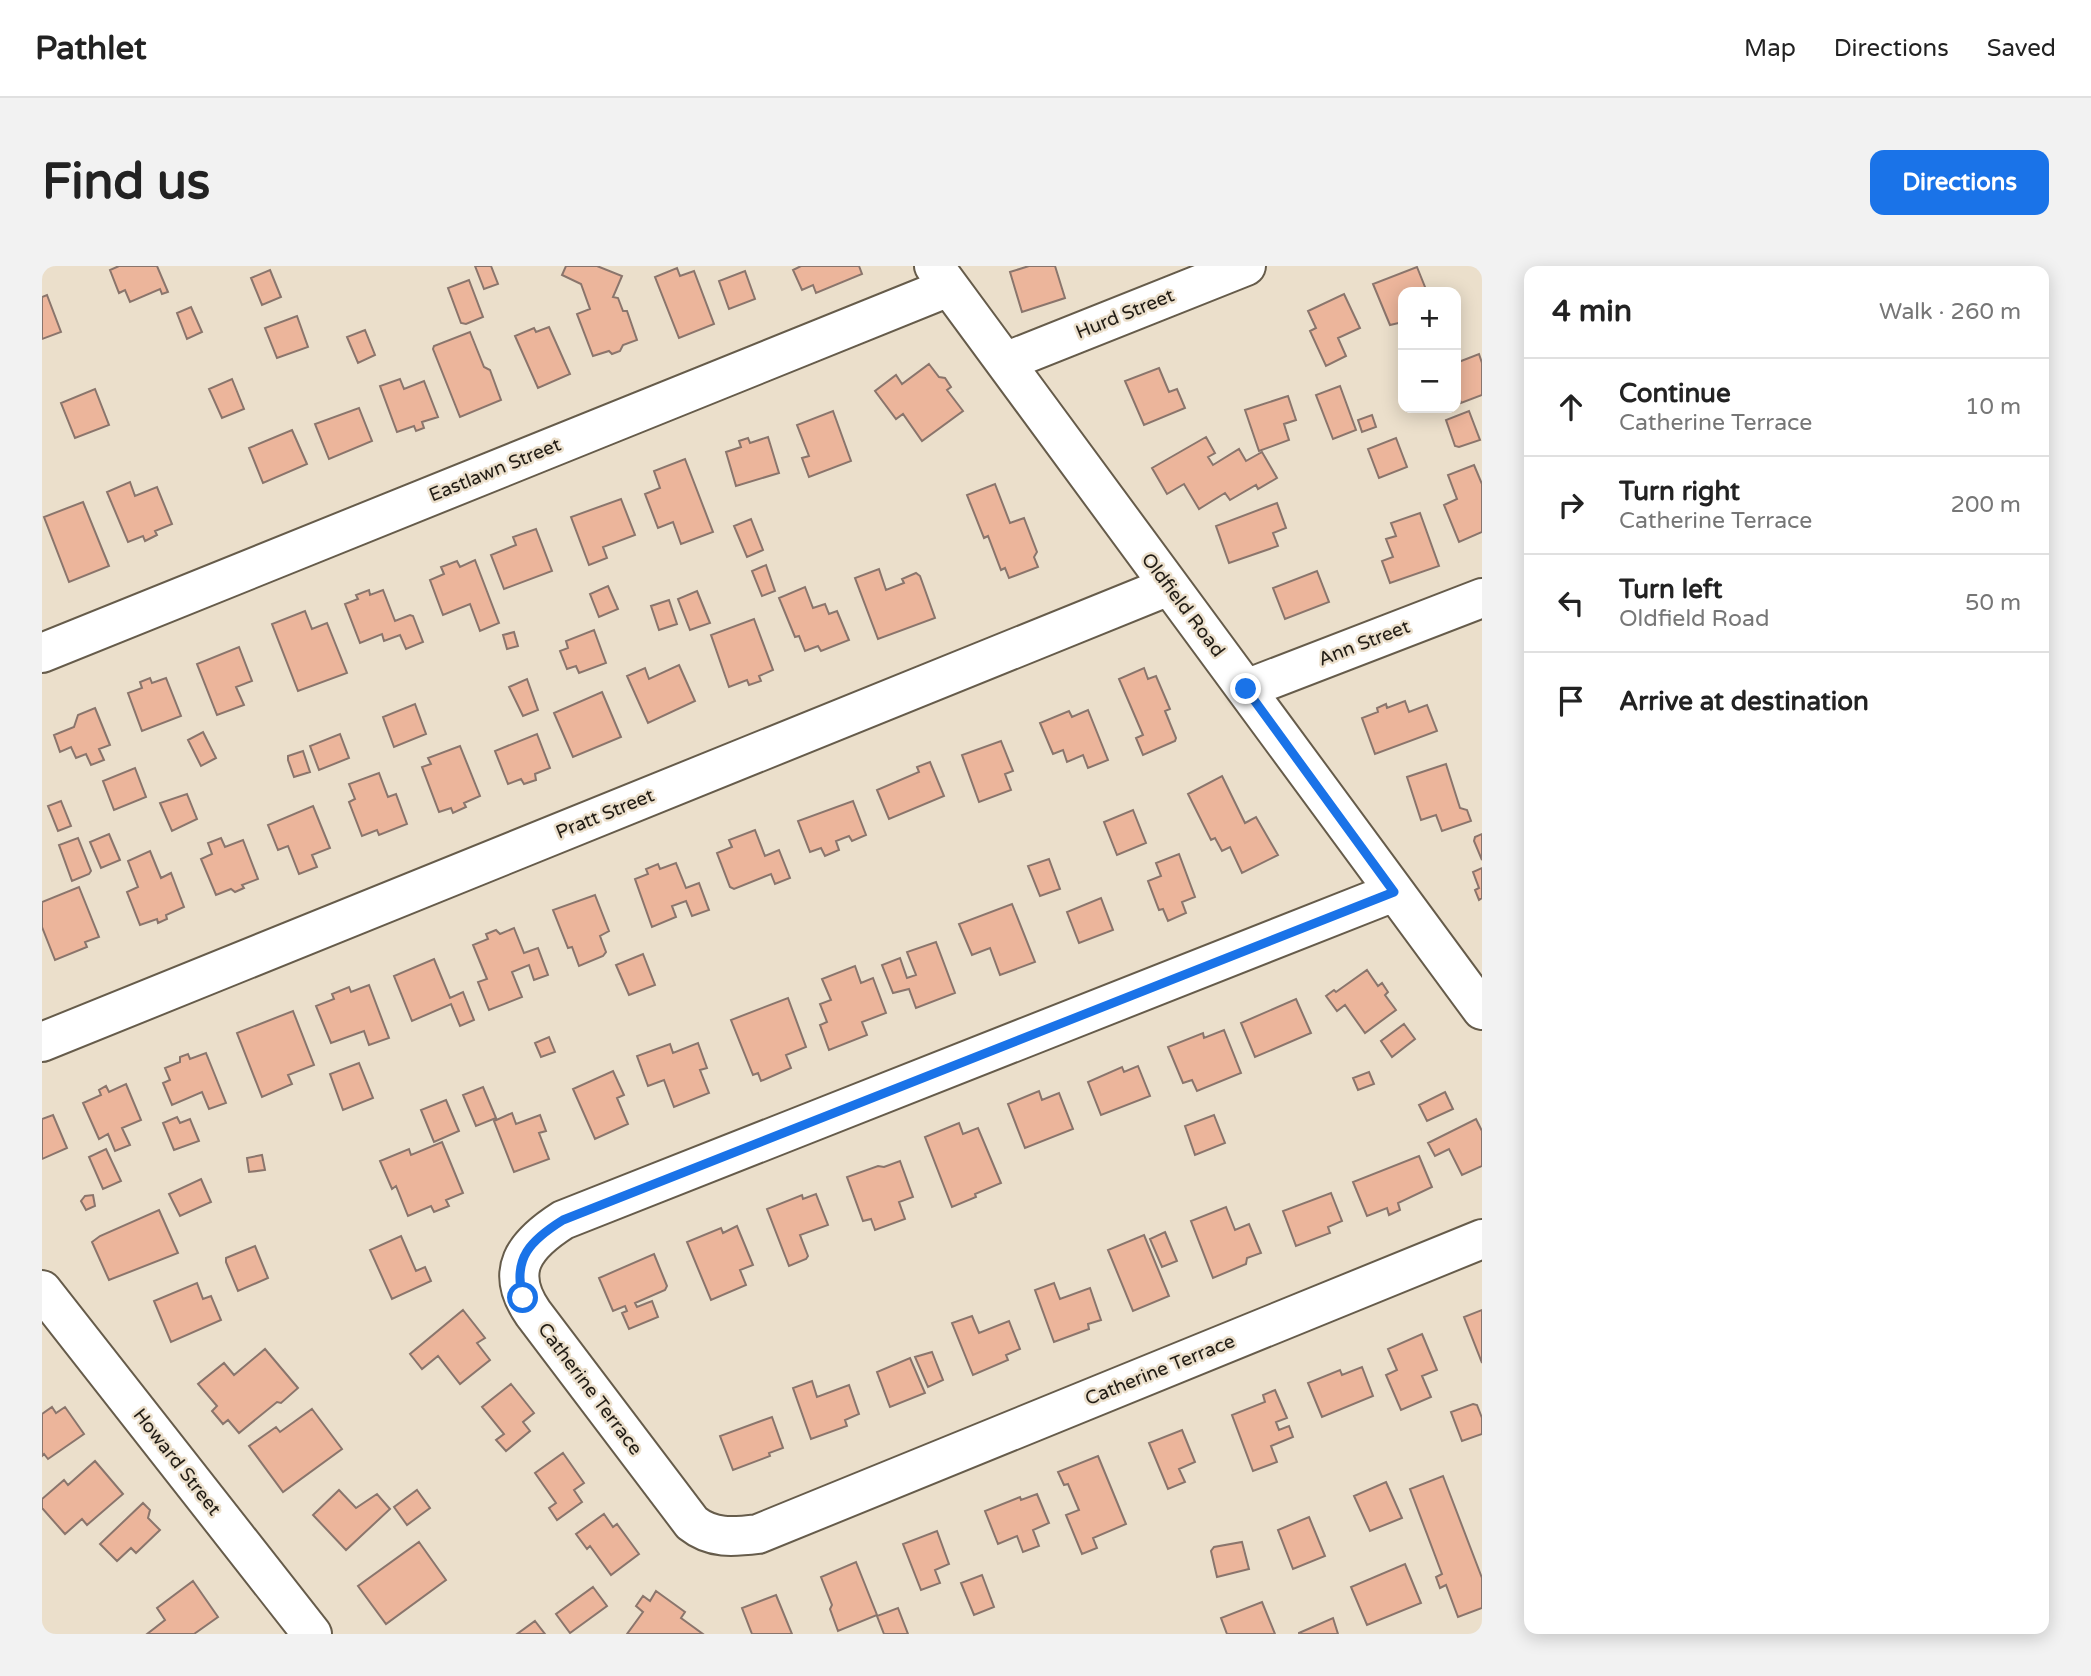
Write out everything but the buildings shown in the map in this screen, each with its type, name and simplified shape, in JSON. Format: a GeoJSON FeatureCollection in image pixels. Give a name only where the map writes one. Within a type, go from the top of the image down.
{"type":"FeatureCollection","features":[{"type":"Feature","properties":{"kind":"street","name":"Hurd Street"},"geometry":{"type":"LineString","coordinates":[[1005,362],[1246,266]]}},
{"type":"Feature","properties":{"kind":"street","name":"Oldfield Road"},"geometry":{"type":"LineString","coordinates":[[941,276],[1394,892],[1478,996]]}},
{"type":"Feature","properties":{"kind":"street","name":"Eastlawn Street"},"geometry":{"type":"LineString","coordinates":[[42,653],[941,276]]}},
{"type":"Feature","properties":{"kind":"street","name":"Pratt Street"},"geometry":{"type":"LineString","coordinates":[[42,1042],[1169,586]]}},
{"type":"Feature","properties":{"kind":"street","name":"Ann Street"},"geometry":{"type":"LineString","coordinates":[[1246,689],[1482,598]]}},
{"type":"Feature","properties":{"kind":"street","name":"Catherine Terrace"},"geometry":{"type":"LineString","coordinates":[[1394,892],[563,1220],[542,1233],[529,1247],[522,1261],[518,1280],[523,1298],[533,1313],[692,1523],[704,1532],[736,1537],[758,1534],[1482,1239]]}},
{"type":"Feature","properties":{"kind":"street","name":"Howard Street"},"geometry":{"type":"LineString","coordinates":[[42,1290],[312,1634]]}},
{"type":"Feature","properties":{"kind":"route"},"geometry":{"type":"LineString","coordinates":[[523,1298],[518,1280],[522,1261],[529,1247],[542,1233],[563,1220],[1394,892],[1246,689]]}}]}
